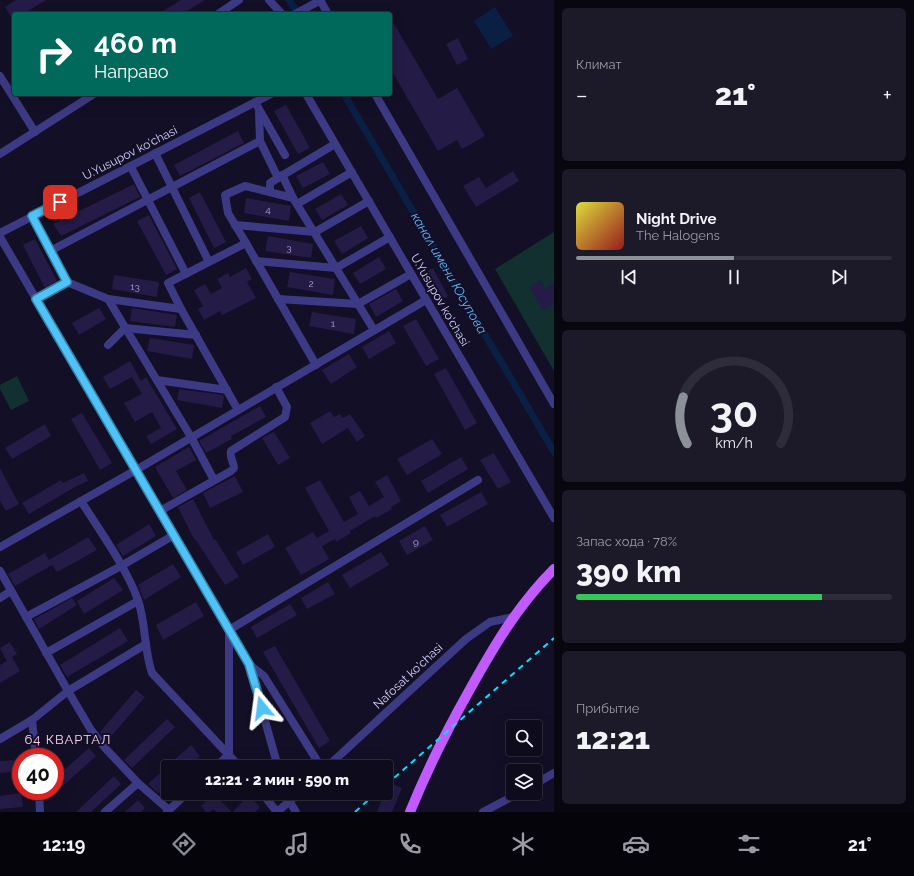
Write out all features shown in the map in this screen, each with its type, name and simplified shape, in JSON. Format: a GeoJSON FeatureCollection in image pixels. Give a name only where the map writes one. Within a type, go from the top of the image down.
{"type":"FeatureCollection","features":[{"type":"Feature","properties":{"kind":"main road"},"geometry":{"type":"LineString","coordinates":[[410,812],[446,732],[489,655],[513,616],[537,586],[554,569]]}},
{"type":"Feature","properties":{"kind":"street"},"geometry":{"type":"LineString","coordinates":[[221,12],[240,0]]}},
{"type":"Feature","properties":{"kind":"street"},"geometry":{"type":"LineString","coordinates":[[269,0],[280,12]]}},
{"type":"Feature","properties":{"kind":"street"},"geometry":{"type":"LineString","coordinates":[[299,12],[321,0],[327,12]]}},
{"type":"Feature","properties":{"kind":"street"},"geometry":{"type":"LineString","coordinates":[[0,76],[12,95]]}},
{"type":"Feature","properties":{"kind":"street"},"geometry":{"type":"LineString","coordinates":[[12,96],[35,132]]}},
{"type":"Feature","properties":{"kind":"street"},"geometry":{"type":"LineString","coordinates":[[0,154],[91,96]]}},
{"type":"Feature","properties":{"kind":"street","name":"U.Yusupov ko'chasi"},"geometry":{"type":"LineString","coordinates":[[0,233],[267,96]]}},
{"type":"Feature","properties":{"kind":"street","name":"U.Yusupov ko'chasi"},"geometry":{"type":"LineString","coordinates":[[307,96],[554,518]]}},
{"type":"Feature","properties":{"kind":"street"},"geometry":{"type":"LineString","coordinates":[[376,96],[554,404]]}},
{"type":"Feature","properties":{"kind":"street"},"geometry":{"type":"LineString","coordinates":[[255,102],[285,155]]}},
{"type":"Feature","properties":{"kind":"street"},"geometry":{"type":"LineString","coordinates":[[259,110],[260,141],[280,177],[374,330]]}},
{"type":"Feature","properties":{"kind":"street"},"geometry":{"type":"LineString","coordinates":[[50,251],[260,141]]}},
{"type":"Feature","properties":{"kind":"street"},"geometry":{"type":"LineString","coordinates":[[270,192],[270,183],[335,144]]}},
{"type":"Feature","properties":{"kind":"street"},"geometry":{"type":"LineString","coordinates":[[155,154],[209,262]]}},
{"type":"Feature","properties":{"kind":"street"},"geometry":{"type":"LineString","coordinates":[[131,167],[186,274]]}},
{"type":"Feature","properties":{"kind":"street"},"geometry":{"type":"LineString","coordinates":[[316,364],[228,213],[226,196],[245,186],[270,192],[295,201],[352,172]]}},
{"type":"Feature","properties":{"kind":"street"},"geometry":{"type":"LineString","coordinates":[[235,225],[315,232],[369,201]]}},
{"type":"Feature","properties":{"kind":"street"},"geometry":{"type":"LineString","coordinates":[[32,216],[67,282],[108,299],[181,309]]}},
{"type":"Feature","properties":{"kind":"street"},"geometry":{"type":"LineString","coordinates":[[0,237],[249,664],[276,760]]}},
{"type":"Feature","properties":{"kind":"street"},"geometry":{"type":"LineString","coordinates":[[256,260],[336,268],[390,237]]}},
{"type":"Feature","properties":{"kind":"street"},"geometry":{"type":"LineString","coordinates":[[238,410],[168,283],[246,243]]}},
{"type":"Feature","properties":{"kind":"street"},"geometry":{"type":"LineString","coordinates":[[278,299],[358,304],[411,274]]}},
{"type":"Feature","properties":{"kind":"street"},"geometry":{"type":"LineString","coordinates":[[36,299],[67,282]]}},
{"type":"Feature","properties":{"kind":"street"},"geometry":{"type":"LineString","coordinates":[[108,299],[191,437],[214,480]]}},
{"type":"Feature","properties":{"kind":"street"},"geometry":{"type":"LineString","coordinates":[[0,547],[136,470],[426,300]]}},
{"type":"Feature","properties":{"kind":"street"},"geometry":{"type":"LineString","coordinates":[[125,328],[196,335]]}},
{"type":"Feature","properties":{"kind":"street"},"geometry":{"type":"LineString","coordinates":[[108,345],[125,328]]}},
{"type":"Feature","properties":{"kind":"street"},"geometry":{"type":"LineString","coordinates":[[157,380],[227,390]]}},
{"type":"Feature","properties":{"kind":"street"},"geometry":{"type":"LineString","coordinates":[[160,511],[234,468],[230,454],[232,451],[285,417],[287,407],[276,387]]}},
{"type":"Feature","properties":{"kind":"street"},"geometry":{"type":"LineString","coordinates":[[229,630],[478,480]]}},
{"type":"Feature","properties":{"kind":"street"},"geometry":{"type":"LineString","coordinates":[[81,501],[129,578],[138,601],[148,660],[152,673],[234,760]]}},
{"type":"Feature","properties":{"kind":"street"},"geometry":{"type":"LineString","coordinates":[[26,617],[121,566],[174,535]]}},
{"type":"Feature","properties":{"kind":"street"},"geometry":{"type":"LineString","coordinates":[[0,571],[91,730],[138,783],[168,811],[180,800]]}},
{"type":"Feature","properties":{"kind":"street"},"geometry":{"type":"LineString","coordinates":[[0,598],[11,591]]}},
{"type":"Feature","properties":{"kind":"street"},"geometry":{"type":"LineString","coordinates":[[46,653],[138,601]]}},
{"type":"Feature","properties":{"kind":"street","name":"Nafosat ko'chasi"},"geometry":{"type":"LineString","coordinates":[[335,760],[466,639],[490,622],[513,616]]}},
{"type":"Feature","properties":{"kind":"street"},"geometry":{"type":"LineString","coordinates":[[223,760],[229,754],[229,630]]}},
{"type":"Feature","properties":{"kind":"street"},"geometry":{"type":"LineString","coordinates":[[0,739],[32,720],[68,691],[146,644]]}},
{"type":"Feature","properties":{"kind":"street"},"geometry":{"type":"LineString","coordinates":[[249,664],[264,676],[317,760]]}},
{"type":"Feature","properties":{"kind":"street"},"geometry":{"type":"LineString","coordinates":[[32,720],[35,748]]}},
{"type":"Feature","properties":{"kind":"street"},"geometry":{"type":"LineString","coordinates":[[542,780],[554,773]]}},
{"type":"Feature","properties":{"kind":"street"},"geometry":{"type":"LineString","coordinates":[[105,812],[138,783]]}},
{"type":"Feature","properties":{"kind":"street"},"geometry":{"type":"LineString","coordinates":[[39,800],[40,812]]}},
{"type":"Feature","properties":{"kind":"street"},"geometry":{"type":"LineString","coordinates":[[268,800],[277,812],[290,802],[296,812]]}},
{"type":"Feature","properties":{"kind":"street"},"geometry":{"type":"LineString","coordinates":[[483,812],[506,800]]}},
{"type":"Feature","properties":{"kind":"green space"},"geometry":{"type":"Polygon","coordinates":[[[554,232],[554,371],[495,269],[554,232]]]}},
{"type":"Feature","properties":{"kind":"green space"},"geometry":{"type":"Polygon","coordinates":[[[17,376],[29,401],[11,410],[0,389],[0,385],[17,376]]]}},
{"type":"Feature","properties":{"kind":"water"},"geometry":{"type":"Polygon","coordinates":[[[495,7],[513,36],[491,49],[474,21],[495,7]]]}},
{"type":"Feature","properties":{"kind":"building"},"geometry":{"type":"Polygon","coordinates":[[[16,0],[46,0],[26,12],[12,12],[12,19],[5,7],[16,0]]]}},
{"type":"Feature","properties":{"kind":"building"},"geometry":{"type":"Polygon","coordinates":[[[181,0],[205,0],[185,12],[161,12],[181,0]]]}},
{"type":"Feature","properties":{"kind":"building"},"geometry":{"type":"Polygon","coordinates":[[[392,20],[438,99],[457,88],[485,136],[462,149],[457,140],[438,151],[392,71],[392,20]]]}},
{"type":"Feature","properties":{"kind":"building"},"geometry":{"type":"Polygon","coordinates":[[[458,38],[468,59],[457,65],[446,44],[458,38]]]}},
{"type":"Feature","properties":{"kind":"building"},"geometry":{"type":"Polygon","coordinates":[[[286,105],[310,148],[298,154],[274,111],[286,105]]]}},
{"type":"Feature","properties":{"kind":"building"},"geometry":{"type":"Polygon","coordinates":[[[238,131],[244,143],[180,176],[174,165],[238,131]]]}},
{"type":"Feature","properties":{"kind":"building"},"geometry":{"type":"Polygon","coordinates":[[[323,162],[330,174],[303,188],[296,176],[323,162]]]}},
{"type":"Feature","properties":{"kind":"building"},"geometry":{"type":"Polygon","coordinates":[[[513,171],[519,181],[476,207],[463,186],[479,177],[486,188],[513,171]]]}},
{"type":"Feature","properties":{"kind":"building"},"geometry":{"type":"Polygon","coordinates":[[[134,184],[140,197],[61,236],[53,224],[134,184]]]}},
{"type":"Feature","properties":{"kind":"building"},"geometry":{"type":"Polygon","coordinates":[[[200,192],[226,242],[214,248],[189,198],[200,192]]]}},
{"type":"Feature","properties":{"kind":"building"},"geometry":{"type":"Polygon","coordinates":[[[341,194],[348,205],[322,220],[315,209],[341,194]]]}},
{"type":"Feature","properties":{"kind":"building"},"geometry":{"type":"Polygon","coordinates":[[[246,198],[291,206],[289,221],[244,213],[246,198]]]}},
{"type":"Feature","properties":{"kind":"building"},"geometry":{"type":"Polygon","coordinates":[[[149,215],[177,269],[166,275],[137,221],[149,215]]]}},
{"type":"Feature","properties":{"kind":"building"},"geometry":{"type":"Polygon","coordinates":[[[361,226],[368,238],[342,254],[334,241],[361,226]]]}},
{"type":"Feature","properties":{"kind":"building"},"geometry":{"type":"Polygon","coordinates":[[[268,236],[313,244],[311,258],[265,251],[268,236]]]}},
{"type":"Feature","properties":{"kind":"building"},"geometry":{"type":"Polygon","coordinates":[[[35,239],[57,281],[45,288],[23,245],[35,239]]]}},
{"type":"Feature","properties":{"kind":"building"},"geometry":{"type":"Polygon","coordinates":[[[379,257],[386,269],[360,284],[353,273],[379,257]]]}},
{"type":"Feature","properties":{"kind":"building"},"geometry":{"type":"Polygon","coordinates":[[[246,268],[252,279],[247,282],[256,298],[222,315],[220,311],[204,320],[198,309],[203,306],[194,290],[205,284],[211,294],[222,288],[217,279],[228,273],[230,277],[246,268]]]}},
{"type":"Feature","properties":{"kind":"building"},"geometry":{"type":"Polygon","coordinates":[[[433,268],[448,296],[436,303],[421,275],[433,268]]]}},
{"type":"Feature","properties":{"kind":"building"},"geometry":{"type":"Polygon","coordinates":[[[290,272],[335,279],[333,295],[287,287],[290,272]]]}},
{"type":"Feature","properties":{"kind":"building"},"geometry":{"type":"Polygon","coordinates":[[[114,275],[159,282],[157,297],[112,289],[114,275]]]}},
{"type":"Feature","properties":{"kind":"building"},"geometry":{"type":"Polygon","coordinates":[[[541,280],[545,288],[554,283],[554,304],[543,311],[529,287],[541,280]]]}},
{"type":"Feature","properties":{"kind":"building"},"geometry":{"type":"Polygon","coordinates":[[[396,289],[403,301],[376,317],[369,304],[396,289]]]}},
{"type":"Feature","properties":{"kind":"building"},"geometry":{"type":"Polygon","coordinates":[[[99,308],[106,319],[79,335],[72,323],[99,308]]]}},
{"type":"Feature","properties":{"kind":"building"},"geometry":{"type":"Polygon","coordinates":[[[132,308],[177,315],[175,327],[130,321],[132,308]]]}},
{"type":"Feature","properties":{"kind":"building"},"geometry":{"type":"Polygon","coordinates":[[[312,312],[356,319],[354,334],[309,326],[312,312]]]}},
{"type":"Feature","properties":{"kind":"building"},"geometry":{"type":"Polygon","coordinates":[[[416,319],[439,359],[426,366],[403,326],[416,319]]]}},
{"type":"Feature","properties":{"kind":"building"},"geometry":{"type":"Polygon","coordinates":[[[389,331],[396,343],[369,359],[362,347],[389,331]]]}},
{"type":"Feature","properties":{"kind":"building"},"geometry":{"type":"Polygon","coordinates":[[[150,338],[194,345],[192,359],[147,351],[150,338]]]}},
{"type":"Feature","properties":{"kind":"building"},"geometry":{"type":"Polygon","coordinates":[[[349,354],[357,367],[331,384],[322,370],[349,354]]]}},
{"type":"Feature","properties":{"kind":"building"},"geometry":{"type":"Polygon","coordinates":[[[130,361],[141,381],[146,377],[177,429],[151,444],[146,436],[161,428],[152,412],[135,422],[124,403],[142,394],[132,377],[110,389],[103,377],[130,361]]]}},
{"type":"Feature","properties":{"kind":"building"},"geometry":{"type":"Polygon","coordinates":[[[446,368],[477,423],[465,430],[434,374],[446,368]]]}},
{"type":"Feature","properties":{"kind":"building"},"geometry":{"type":"Polygon","coordinates":[[[179,389],[223,395],[222,408],[177,400],[179,389]]]}},
{"type":"Feature","properties":{"kind":"building"},"geometry":{"type":"Polygon","coordinates":[[[260,406],[266,417],[231,436],[232,439],[206,453],[199,441],[260,406]]]}},
{"type":"Feature","properties":{"kind":"building"},"geometry":{"type":"Polygon","coordinates":[[[330,411],[334,417],[340,414],[343,418],[350,414],[365,436],[357,442],[348,428],[322,444],[310,423],[330,411]]]}},
{"type":"Feature","properties":{"kind":"building"},"geometry":{"type":"Polygon","coordinates":[[[82,413],[112,463],[100,470],[71,419],[82,413]]]}},
{"type":"Feature","properties":{"kind":"building"},"geometry":{"type":"Polygon","coordinates":[[[45,424],[51,436],[12,459],[5,448],[45,424]]]}},
{"type":"Feature","properties":{"kind":"building"},"geometry":{"type":"Polygon","coordinates":[[[274,432],[290,458],[278,465],[262,438],[274,432]]]}},
{"type":"Feature","properties":{"kind":"building"},"geometry":{"type":"Polygon","coordinates":[[[432,439],[442,454],[407,475],[397,459],[432,439]]]}},
{"type":"Feature","properties":{"kind":"building"},"geometry":{"type":"Polygon","coordinates":[[[189,447],[196,460],[176,471],[187,490],[173,498],[155,467],[189,447]]]}},
{"type":"Feature","properties":{"kind":"building"},"geometry":{"type":"Polygon","coordinates":[[[494,453],[511,482],[498,489],[480,460],[494,453]]]}},
{"type":"Feature","properties":{"kind":"building"},"geometry":{"type":"Polygon","coordinates":[[[461,457],[468,469],[428,493],[421,481],[461,457]]]}},
{"type":"Feature","properties":{"kind":"building"},"geometry":{"type":"Polygon","coordinates":[[[0,468],[19,504],[6,511],[0,501],[0,468]]]}},
{"type":"Feature","properties":{"kind":"building"},"geometry":{"type":"Polygon","coordinates":[[[84,473],[88,481],[29,514],[22,503],[61,480],[63,483],[84,473]]]}},
{"type":"Feature","properties":{"kind":"building"},"geometry":{"type":"Polygon","coordinates":[[[387,475],[401,501],[391,507],[392,509],[376,518],[375,516],[350,531],[351,533],[336,542],[335,539],[322,546],[329,559],[301,575],[285,548],[313,532],[317,538],[329,531],[305,488],[320,480],[344,522],[358,514],[349,497],[360,491],[369,506],[384,497],[375,482],[387,475]]]}},
{"type":"Feature","properties":{"kind":"building"},"geometry":{"type":"Polygon","coordinates":[[[235,476],[243,492],[210,508],[203,493],[235,476]]]}},
{"type":"Feature","properties":{"kind":"building"},"geometry":{"type":"Polygon","coordinates":[[[481,492],[488,504],[447,527],[440,515],[481,492]]]}},
{"type":"Feature","properties":{"kind":"building"},"geometry":{"type":"Polygon","coordinates":[[[193,499],[214,540],[215,539],[239,577],[225,585],[196,540],[195,541],[178,507],[193,499]]]}},
{"type":"Feature","properties":{"kind":"building"},"geometry":{"type":"Polygon","coordinates":[[[149,524],[156,536],[123,556],[116,545],[149,524]]]}},
{"type":"Feature","properties":{"kind":"building"},"geometry":{"type":"Polygon","coordinates":[[[425,526],[433,540],[407,555],[399,541],[425,526]]]}},
{"type":"Feature","properties":{"kind":"building"},"geometry":{"type":"Polygon","coordinates":[[[268,534],[275,547],[243,565],[236,552],[268,534]]]}},
{"type":"Feature","properties":{"kind":"building"},"geometry":{"type":"Polygon","coordinates":[[[88,537],[97,550],[57,572],[52,565],[15,586],[8,574],[45,553],[49,560],[88,537]]]}},
{"type":"Feature","properties":{"kind":"building"},"geometry":{"type":"Polygon","coordinates":[[[381,552],[389,565],[350,588],[342,575],[381,552]]]}},
{"type":"Feature","properties":{"kind":"building"},"geometry":{"type":"Polygon","coordinates":[[[173,564],[181,577],[144,600],[138,585],[173,564]]]}},
{"type":"Feature","properties":{"kind":"building"},"geometry":{"type":"Polygon","coordinates":[[[114,578],[123,590],[84,614],[77,601],[114,578]]]}},
{"type":"Feature","properties":{"kind":"building"},"geometry":{"type":"Polygon","coordinates":[[[328,582],[335,594],[307,609],[301,598],[328,582]]]}},
{"type":"Feature","properties":{"kind":"building"},"geometry":{"type":"Polygon","coordinates":[[[72,598],[77,605],[39,629],[34,619],[72,598]]]}},
{"type":"Feature","properties":{"kind":"building"},"geometry":{"type":"Polygon","coordinates":[[[196,602],[204,616],[163,640],[156,625],[196,602]]]}},
{"type":"Feature","properties":{"kind":"building"},"geometry":{"type":"Polygon","coordinates":[[[290,604],[297,615],[257,638],[251,627],[290,604]]]}},
{"type":"Feature","properties":{"kind":"building"},"geometry":{"type":"Polygon","coordinates":[[[120,628],[128,641],[67,677],[60,665],[120,628]]]}},
{"type":"Feature","properties":{"kind":"building"},"geometry":{"type":"Polygon","coordinates":[[[10,642],[17,654],[12,657],[20,671],[0,683],[0,665],[7,661],[0,648],[10,642]]]}},
{"type":"Feature","properties":{"kind":"building"},"geometry":{"type":"Polygon","coordinates":[[[275,646],[330,741],[319,748],[263,652],[275,646]]]}},
{"type":"Feature","properties":{"kind":"building"},"geometry":{"type":"Polygon","coordinates":[[[136,690],[145,697],[107,741],[100,732],[136,690]]]}},
{"type":"Feature","properties":{"kind":"building"},"geometry":{"type":"Polygon","coordinates":[[[167,719],[175,727],[132,768],[124,760],[167,719]]]}},
{"type":"Feature","properties":{"kind":"building"},"geometry":{"type":"Polygon","coordinates":[[[191,745],[200,756],[196,760],[174,760],[191,745]]]}},
{"type":"Feature","properties":{"kind":"building"},"geometry":{"type":"Polygon","coordinates":[[[89,748],[96,756],[64,785],[64,770],[89,748]]]}},
{"type":"Feature","properties":{"kind":"building"},"geometry":{"type":"Polygon","coordinates":[[[12,760],[12,772],[0,773],[0,761],[12,760]]]}},
{"type":"Feature","properties":{"kind":"building"},"geometry":{"type":"Polygon","coordinates":[[[161,772],[161,791],[158,793],[148,784],[161,772]]]}},
{"type":"Feature","properties":{"kind":"building"},"geometry":{"type":"Polygon","coordinates":[[[114,776],[121,784],[91,812],[76,812],[114,776]]]}},
{"type":"Feature","properties":{"kind":"building"},"geometry":{"type":"Polygon","coordinates":[[[395,785],[402,788],[392,812],[377,812],[382,800],[393,800],[393,787],[395,785]]]}},
{"type":"Feature","properties":{"kind":"building"},"geometry":{"type":"Polygon","coordinates":[[[12,794],[12,800],[22,800],[23,807],[0,809],[0,796],[12,794]]]}},
{"type":"Feature","properties":{"kind":"building"},"geometry":{"type":"Polygon","coordinates":[[[138,800],[145,808],[141,812],[125,812],[138,800]]]}},
{"type":"Feature","properties":{"kind":"building"},"geometry":{"type":"Polygon","coordinates":[[[207,800],[222,800],[221,801],[232,812],[217,812],[213,809],[210,812],[206,812],[201,806],[207,800]]]}},
{"type":"Feature","properties":{"kind":"building"},"geometry":{"type":"Polygon","coordinates":[[[240,800],[253,800],[260,807],[255,812],[233,812],[242,802],[240,800]]]}},
{"type":"Feature","properties":{"kind":"waterway","name":"канал имени Юсупова"},"geometry":{"type":"LineString","coordinates":[[289,0],[297,12]]}},
{"type":"Feature","properties":{"kind":"waterway","name":"канал имени Юсупова"},"geometry":{"type":"LineString","coordinates":[[345,96],[554,452]]}},
{"type":"Feature","properties":{"kind":"railway"},"geometry":{"type":"LineString","coordinates":[[393,779],[554,638]]}},
{"type":"Feature","properties":{"kind":"railway"},"geometry":{"type":"LineString","coordinates":[[355,812],[368,800]]}},
{"type":"Feature","properties":{"kind":"district","name":"64 КВАРТАЛ"},"geometry":{"type":"Point","coordinates":[68,739]}},
{"type":"Feature","properties":{"kind":"route"},"geometry":{"type":"LineString","coordinates":[[60,202],[32,216],[67,282],[36,299],[249,664],[262,708]]}}]}
